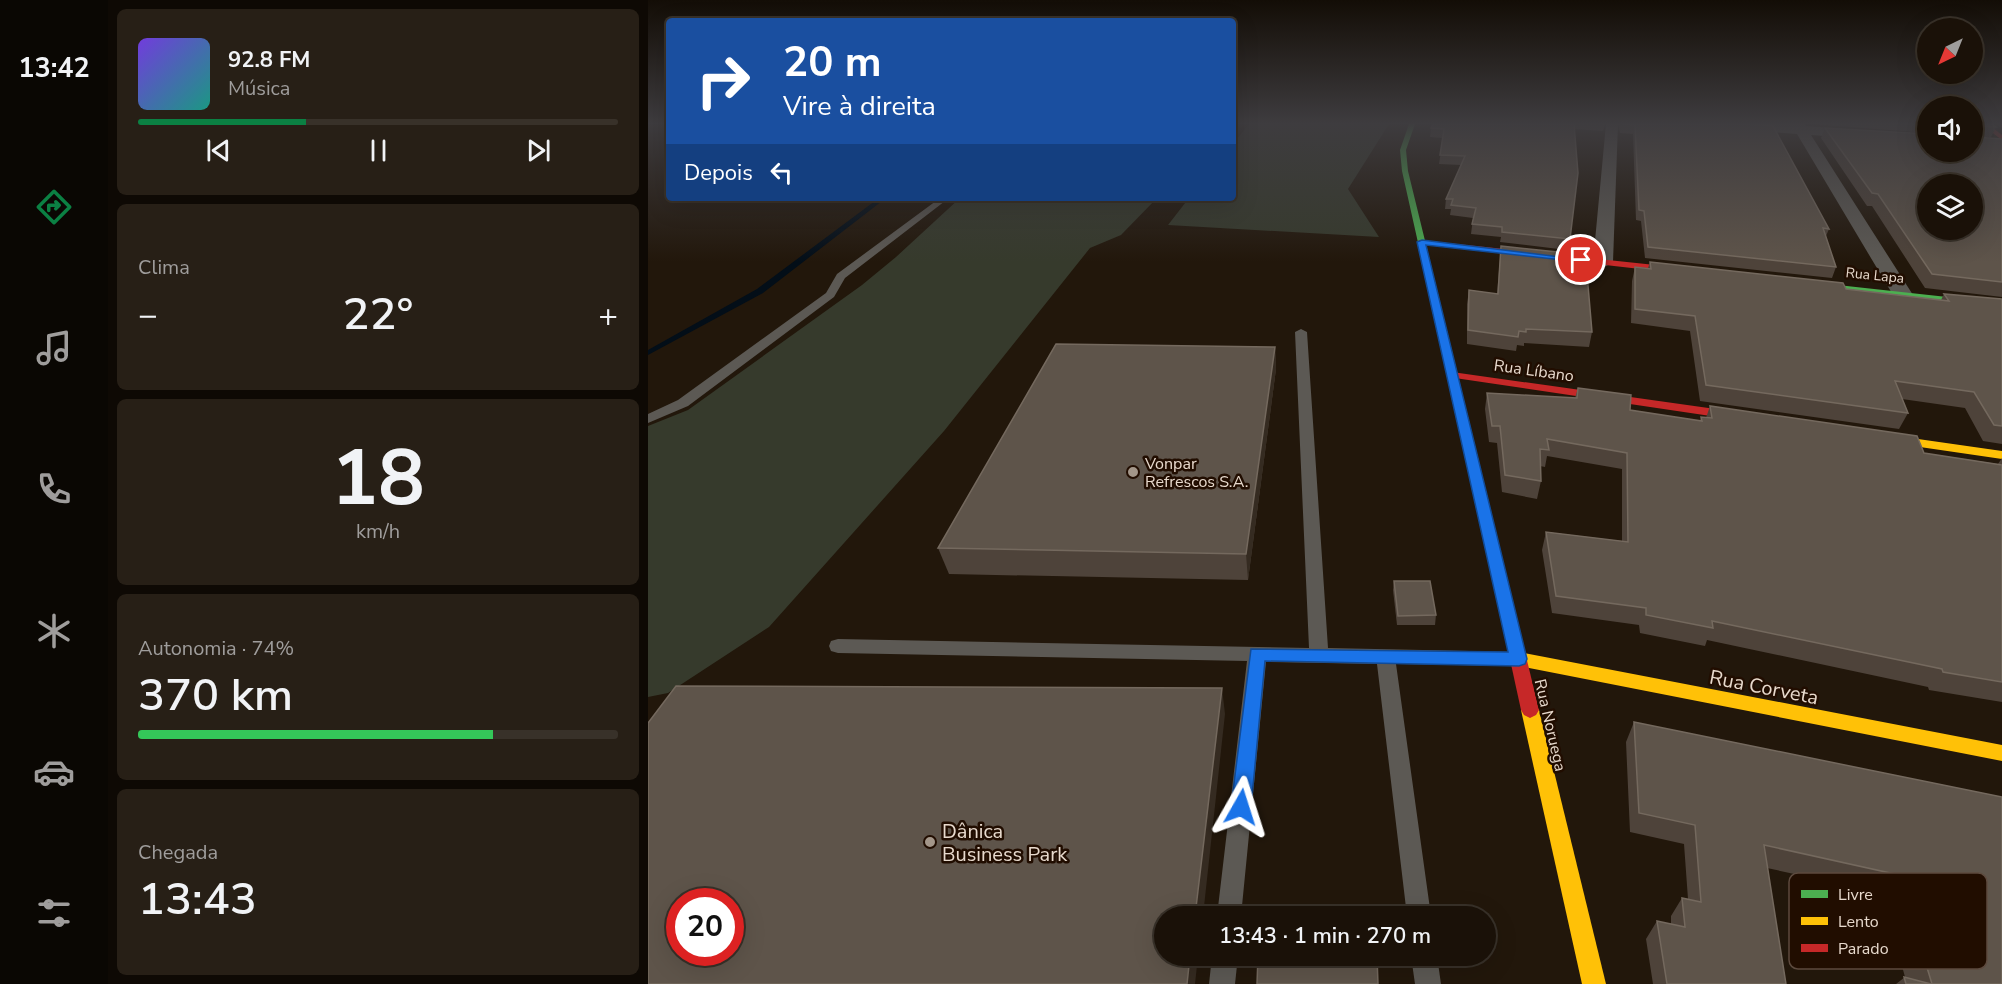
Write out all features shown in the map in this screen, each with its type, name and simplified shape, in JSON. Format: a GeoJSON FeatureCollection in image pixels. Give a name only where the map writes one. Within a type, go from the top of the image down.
{"type":"FeatureCollection","features":[{"type":"Feature","properties":{"kind":"street","name":"Rua Noruega"},"geometry":{"type":"LineString","coordinates":[[1405,170],[1594,984]]}},
{"type":"Feature","properties":{"kind":"street"},"geometry":{"type":"LineString","coordinates":[[1604,262],[1609,170]]}},
{"type":"Feature","properties":{"kind":"street"},"geometry":{"type":"LineString","coordinates":[[1826,170],[1903,295]]}},
{"type":"Feature","properties":{"kind":"street"},"geometry":{"type":"LineString","coordinates":[[1422,242],[1707,273]]}},
{"type":"Feature","properties":{"kind":"street","name":"Rua Lapa"},"geometry":{"type":"LineString","coordinates":[[1788,282],[2002,306]]}},
{"type":"Feature","properties":{"kind":"street","name":"Rua Líbano"},"geometry":{"type":"LineString","coordinates":[[1452,375],[1768,421]]}},
{"type":"Feature","properties":{"kind":"street"},"geometry":{"type":"LineString","coordinates":[[1862,435],[2002,455]]}},
{"type":"Feature","properties":{"kind":"street","name":"Rua Corveta"},"geometry":{"type":"LineString","coordinates":[[1519,659],[2002,753]]}},
{"type":"Feature","properties":{"kind":"lane"},"geometry":{"type":"LineString","coordinates":[[648,419],[683,403],[830,296],[841,276],[941,201]]}},
{"type":"Feature","properties":{"kind":"lane"},"geometry":{"type":"LineString","coordinates":[[1301,332],[1319,655]]}},
{"type":"Feature","properties":{"kind":"lane"},"geometry":{"type":"LineString","coordinates":[[838,646],[1519,659]]}},
{"type":"Feature","properties":{"kind":"lane"},"geometry":{"type":"LineString","coordinates":[[1230,906],[1257,654]]}},
{"type":"Feature","properties":{"kind":"lane"},"geometry":{"type":"LineString","coordinates":[[1385,656],[1418,906]]}},
{"type":"Feature","properties":{"kind":"lane"},"geometry":{"type":"LineString","coordinates":[[1222,984],[1224,966]]}},
{"type":"Feature","properties":{"kind":"lane"},"geometry":{"type":"LineString","coordinates":[[1425,966],[1428,984]]}},
{"type":"Feature","properties":{"kind":"green space"},"geometry":{"type":"Polygon","coordinates":[[[1236,170],[1360,170],[1348,189],[1379,237],[1168,225],[1187,201],[1236,201],[1236,170]]]}},
{"type":"Feature","properties":{"kind":"green space"},"geometry":{"type":"Polygon","coordinates":[[[957,201],[1154,201],[1121,235],[1090,248],[944,431],[769,627],[668,693],[648,697],[648,426],[688,410],[862,285],[957,201]]]}},
{"type":"Feature","properties":{"kind":"building"},"geometry":{"type":"Polygon","coordinates":[[[1459,170],[1578,170],[1570,239],[1502,232],[1502,227],[1472,224],[1476,208],[1451,205],[1453,199],[1446,199],[1459,170]]]}},
{"type":"Feature","properties":{"kind":"building"},"geometry":{"type":"Polygon","coordinates":[[[1637,170],[1797,170],[1829,229],[1823,228],[1836,267],[1648,247],[1644,211],[1639,210],[1637,170]]]}},
{"type":"Feature","properties":{"kind":"building"},"geometry":{"type":"Polygon","coordinates":[[[1855,170],[2002,170],[2002,282],[1932,274],[1878,194],[1872,193],[1855,170]]]}},
{"type":"Feature","properties":{"kind":"building"},"geometry":{"type":"Polygon","coordinates":[[[1501,246],[1567,253],[1566,259],[1586,262],[1592,332],[1526,329],[1526,332],[1519,331],[1518,337],[1468,330],[1469,290],[1498,294],[1501,246]]]}},
{"type":"Feature","properties":{"kind":"building"},"geometry":{"type":"Polygon","coordinates":[[[1650,262],[1843,283],[1846,289],[1949,301],[1944,294],[2002,299],[2002,426],[1994,425],[1974,392],[1895,381],[1908,413],[1706,385],[1695,316],[1635,309],[1635,267],[1651,269],[1650,262]]]}},
{"type":"Feature","properties":{"kind":"building","name":"Vonpar Refrescos S.A."},"geometry":{"type":"Polygon","coordinates":[[[1056,344],[1275,347],[1246,554],[938,548],[1056,344]]]}},
{"type":"Feature","properties":{"kind":"building"},"geometry":{"type":"Polygon","coordinates":[[[1578,388],[1631,395],[1630,410],[1702,421],[1701,417],[1712,418],[1710,406],[1917,436],[1924,453],[2002,465],[2002,682],[1943,672],[1942,669],[1712,621],[1713,628],[1646,615],[1646,608],[1556,596],[1546,532],[1628,542],[1627,453],[1547,439],[1549,450],[1540,449],[1541,481],[1505,475],[1500,426],[1492,426],[1487,393],[1577,398],[1578,388]]]}},
{"type":"Feature","properties":{"kind":"building"},"geometry":{"type":"Polygon","coordinates":[[[1394,581],[1430,581],[1436,615],[1398,616],[1394,581]]]}},
{"type":"Feature","properties":{"kind":"building","name":"Dânica Business Park"},"geometry":{"type":"Polygon","coordinates":[[[676,686],[1222,688],[1196,906],[1154,906],[1154,966],[1189,966],[1187,984],[648,984],[648,723],[676,686]]]}},
{"type":"Feature","properties":{"kind":"building"},"geometry":{"type":"Polygon","coordinates":[[[1634,722],[2002,797],[2002,984],[1932,984],[1927,969],[1987,969],[1987,873],[1890,873],[1764,845],[1786,984],[1667,984],[1657,921],[1685,927],[1682,898],[1701,902],[1695,825],[1639,813],[1634,722]]]}},
{"type":"Feature","properties":{"kind":"building"},"geometry":{"type":"Polygon","coordinates":[[[1258,966],[1377,966],[1378,984],[1257,984],[1258,966]]]}},
{"type":"Feature","properties":{"kind":"building"},"geometry":{"type":"Polygon","coordinates":[[[1904,977],[1931,984],[1906,984],[1904,977]]]}},
{"type":"Feature","properties":{"kind":"waterway"},"geometry":{"type":"LineString","coordinates":[[648,353],[760,291],[879,201]]}},
{"type":"Feature","properties":{"kind":"traffic: fast"},"geometry":{"type":"LineString","coordinates":[[1405,170],[1473,462]]}},
{"type":"Feature","properties":{"kind":"traffic: fast"},"geometry":{"type":"LineString","coordinates":[[1801,284],[2002,306]]}},
{"type":"Feature","properties":{"kind":"traffic: slow"},"geometry":{"type":"LineString","coordinates":[[1876,437],[2002,455]]}},
{"type":"Feature","properties":{"kind":"traffic: slow"},"geometry":{"type":"LineString","coordinates":[[1519,659],[2002,753]]}},
{"type":"Feature","properties":{"kind":"traffic: slow"},"geometry":{"type":"LineString","coordinates":[[1530,710],[1594,984]]}},
{"type":"Feature","properties":{"kind":"traffic: jam"},"geometry":{"type":"LineString","coordinates":[[1422,242],[1693,272]]}},
{"type":"Feature","properties":{"kind":"traffic: jam"},"geometry":{"type":"LineString","coordinates":[[1452,375],[1751,418]]}},
{"type":"Feature","properties":{"kind":"traffic: jam"},"geometry":{"type":"LineString","coordinates":[[1473,462],[1530,710]]}},
{"type":"Feature","properties":{"kind":"place","name":"Vonpar Refrescos S.A."},"geometry":{"type":"Point","coordinates":[1133,472]}},
{"type":"Feature","properties":{"kind":"place","name":"Dânica Business Park"},"geometry":{"type":"Point","coordinates":[930,842]}},
{"type":"Feature","properties":{"kind":"route"},"geometry":{"type":"LineString","coordinates":[[1241,807],[1257,654],[1519,659],[1422,242],[1581,260]]}}]}
